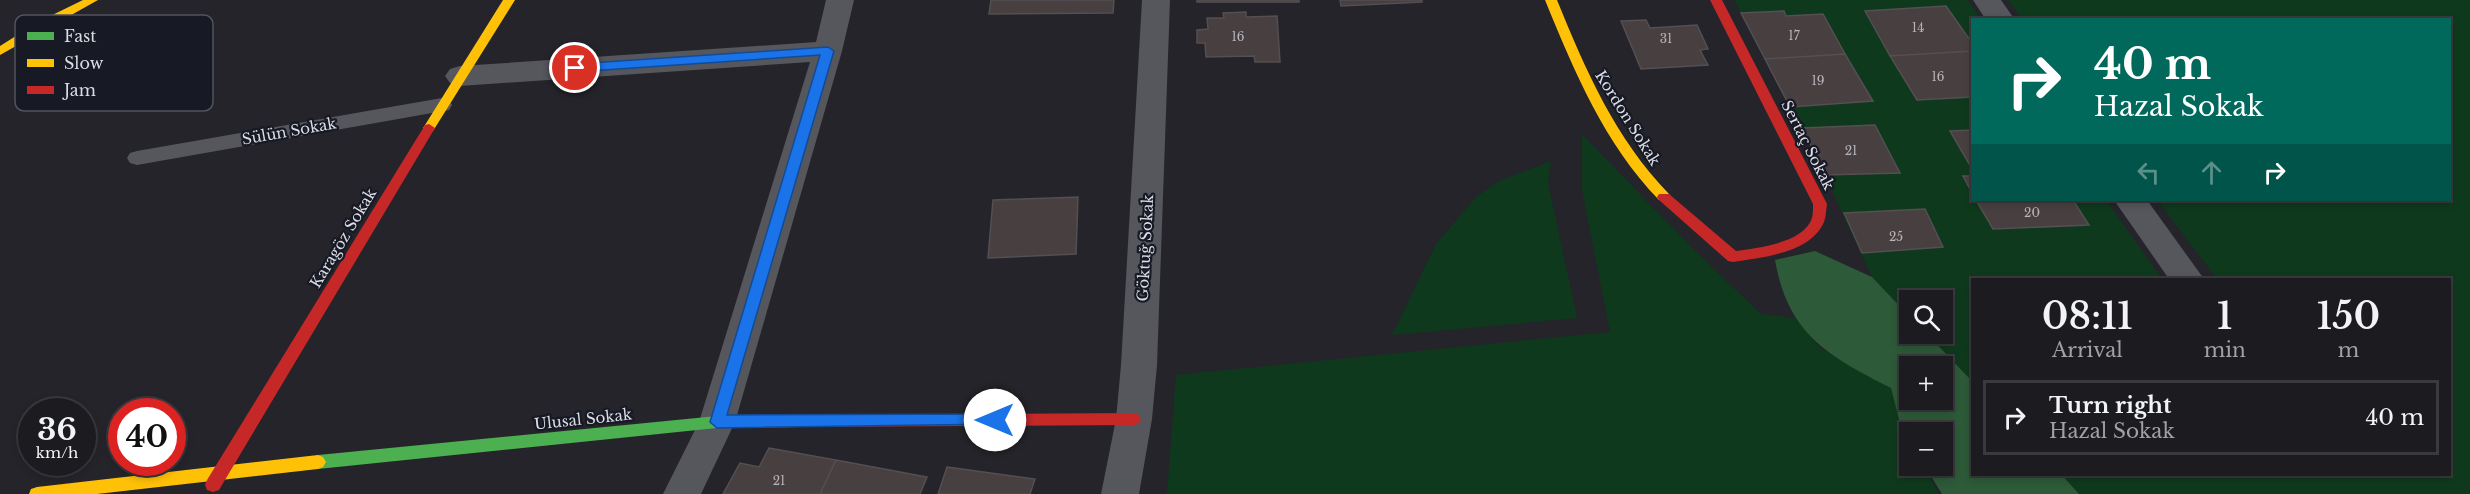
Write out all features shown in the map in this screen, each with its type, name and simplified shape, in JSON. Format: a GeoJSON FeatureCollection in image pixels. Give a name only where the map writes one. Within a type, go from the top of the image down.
{"type":"FeatureCollection","features":[{"type":"Feature","properties":{"kind":"street"},"geometry":{"type":"LineString","coordinates":[[62,15],[92,0]]}},
{"type":"Feature","properties":{"kind":"street","name":"Karagöz Sokak"},"geometry":{"type":"LineString","coordinates":[[207,494],[442,105],[509,0]]}},
{"type":"Feature","properties":{"kind":"street"},"geometry":{"type":"LineString","coordinates":[[682,494],[717,422],[828,51],[840,0]]}},
{"type":"Feature","properties":{"kind":"street","name":"Göktuğ Sokak"},"geometry":{"type":"LineString","coordinates":[[1120,494],[1134,419],[1139,365],[1156,0]]}},
{"type":"Feature","properties":{"kind":"street","name":"Kordon Sokak"},"geometry":{"type":"LineString","coordinates":[[1551,0],[1578,68],[1629,154],[1656,190],[1733,257]]}},
{"type":"Feature","properties":{"kind":"street","name":"Sertaç Sokak"},"geometry":{"type":"LineString","coordinates":[[1716,0],[1820,204],[1818,222],[1810,233],[1793,242],[1733,257]]}},
{"type":"Feature","properties":{"kind":"street"},"geometry":{"type":"LineString","coordinates":[[1987,0],[2000,18]]}},
{"type":"Feature","properties":{"kind":"street"},"geometry":{"type":"LineString","coordinates":[[0,51],[15,42]]}},
{"type":"Feature","properties":{"kind":"street"},"geometry":{"type":"LineString","coordinates":[[460,76],[828,51]]}},
{"type":"Feature","properties":{"kind":"street"},"geometry":{"type":"LineString","coordinates":[[2131,201],[2186,278]]}},
{"type":"Feature","properties":{"kind":"street","name":"Ulusal Sokak"},"geometry":{"type":"LineString","coordinates":[[37,494],[222,472],[717,422],[1134,419]]}},
{"type":"Feature","properties":{"kind":"lane","name":"Sülün Sokak"},"geometry":{"type":"LineString","coordinates":[[136,158],[442,105]]}},
{"type":"Feature","properties":{"kind":"green space"},"geometry":{"type":"Polygon","coordinates":[[[1734,0],[1968,0],[1980,18],[1971,18],[1971,201],[2107,201],[2161,278],[1971,278],[1971,380],[1953,361],[1953,356],[1948,356],[1937,344],[1953,344],[1953,290],[1899,290],[1899,305],[1872,277],[1803,128],[1734,0]]]}},
{"type":"Feature","properties":{"kind":"green space"},"geometry":{"type":"Polygon","coordinates":[[[2008,0],[2470,0],[2470,494],[2079,494],[2063,476],[2451,476],[2451,278],[2216,278],[2158,201],[2451,201],[2451,18],[2022,18],[2008,0]]]}},
{"type":"Feature","properties":{"kind":"green space"},"geometry":{"type":"Polygon","coordinates":[[[1582,134],[1693,249],[1761,314],[1795,318],[1820,348],[1891,388],[1901,422],[1899,422],[1899,476],[1928,476],[1939,494],[1167,494],[1176,375],[1610,332],[1582,190],[1582,134]]]}},
{"type":"Feature","properties":{"kind":"green space"},"geometry":{"type":"Polygon","coordinates":[[[1551,161],[1548,183],[1577,318],[1392,335],[1436,244],[1476,197],[1499,181],[1551,161]]]}},
{"type":"Feature","properties":{"kind":"green space"},"geometry":{"type":"Polygon","coordinates":[[[1815,251],[1872,277],[1899,305],[1899,344],[1937,344],[1948,356],[1899,356],[1899,410],[1953,410],[1953,361],[1971,380],[1971,476],[2063,476],[2079,494],[1942,494],[1931,476],[1953,476],[1953,422],[1900,422],[1891,388],[1830,353],[1801,325],[1781,286],[1775,260],[1815,251]]]}},
{"type":"Feature","properties":{"kind":"building"},"geometry":{"type":"Polygon","coordinates":[[[991,0],[1114,0],[1113,13],[989,14],[991,0]]]}},
{"type":"Feature","properties":{"kind":"building"},"geometry":{"type":"Polygon","coordinates":[[[1197,0],[1299,0],[1299,2],[1197,2],[1197,0]]]}},
{"type":"Feature","properties":{"kind":"building"},"geometry":{"type":"Polygon","coordinates":[[[1340,0],[1422,0],[1422,2],[1341,6],[1340,0]]]}},
{"type":"Feature","properties":{"kind":"building"},"geometry":{"type":"Polygon","coordinates":[[[1946,6],[1971,42],[1971,51],[1890,56],[1865,11],[1946,6]]]}},
{"type":"Feature","properties":{"kind":"building"},"geometry":{"type":"Polygon","coordinates":[[[1784,11],[1786,16],[1823,14],[1845,54],[1765,59],[1741,13],[1784,11]]]}},
{"type":"Feature","properties":{"kind":"building"},"geometry":{"type":"Polygon","coordinates":[[[1246,12],[1246,17],[1277,16],[1280,62],[1255,62],[1254,56],[1206,57],[1205,43],[1197,43],[1197,30],[1208,29],[1207,18],[1224,18],[1223,13],[1246,12]]]}},
{"type":"Feature","properties":{"kind":"building"},"geometry":{"type":"Polygon","coordinates":[[[1646,20],[1650,28],[1697,25],[1708,49],[1700,50],[1708,65],[1641,69],[1621,21],[1646,20]]]}},
{"type":"Feature","properties":{"kind":"building"},"geometry":{"type":"Polygon","coordinates":[[[1971,51],[1971,97],[1917,100],[1890,56],[1971,51]]]}},
{"type":"Feature","properties":{"kind":"building"},"geometry":{"type":"Polygon","coordinates":[[[1845,54],[1873,101],[1790,107],[1765,59],[1845,54]]]}},
{"type":"Feature","properties":{"kind":"building"},"geometry":{"type":"Polygon","coordinates":[[[1875,125],[1900,173],[1824,175],[1803,128],[1875,125]]]}},
{"type":"Feature","properties":{"kind":"building"},"geometry":{"type":"Polygon","coordinates":[[[1971,130],[1971,167],[1950,131],[1971,130]]]}},
{"type":"Feature","properties":{"kind":"building"},"geometry":{"type":"Polygon","coordinates":[[[1963,176],[1971,176],[1971,191],[1963,176]]]}},
{"type":"Feature","properties":{"kind":"building"},"geometry":{"type":"Polygon","coordinates":[[[1078,197],[1076,254],[988,258],[993,200],[1078,197]]]}},
{"type":"Feature","properties":{"kind":"building"},"geometry":{"type":"Polygon","coordinates":[[[1977,201],[2074,201],[2089,225],[1993,229],[1977,201]]]}},
{"type":"Feature","properties":{"kind":"building"},"geometry":{"type":"Polygon","coordinates":[[[1925,209],[1943,247],[1862,253],[1844,213],[1925,209]]]}},
{"type":"Feature","properties":{"kind":"building"},"geometry":{"type":"Polygon","coordinates":[[[769,448],[836,460],[820,494],[723,494],[740,463],[759,467],[769,448]]]}},
{"type":"Feature","properties":{"kind":"building"},"geometry":{"type":"Polygon","coordinates":[[[836,460],[927,477],[920,494],[820,494],[836,460]]]}},
{"type":"Feature","properties":{"kind":"building"},"geometry":{"type":"Polygon","coordinates":[[[947,467],[1035,479],[1030,494],[938,494],[947,467]]]}},
{"type":"Feature","properties":{"kind":"traffic: fast"},"geometry":{"type":"LineString","coordinates":[[318,462],[717,422],[798,421]]}},
{"type":"Feature","properties":{"kind":"traffic: slow"},"geometry":{"type":"LineString","coordinates":[[62,15],[92,0]]}},
{"type":"Feature","properties":{"kind":"traffic: slow"},"geometry":{"type":"LineString","coordinates":[[429,128],[509,0]]}},
{"type":"Feature","properties":{"kind":"traffic: slow"},"geometry":{"type":"LineString","coordinates":[[1551,0],[1584,79],[1611,130],[1644,176],[1664,197]]}},
{"type":"Feature","properties":{"kind":"traffic: slow"},"geometry":{"type":"LineString","coordinates":[[0,51],[15,42]]}},
{"type":"Feature","properties":{"kind":"traffic: slow"},"geometry":{"type":"LineString","coordinates":[[37,494],[318,462]]}},
{"type":"Feature","properties":{"kind":"traffic: jam"},"geometry":{"type":"LineString","coordinates":[[1664,197],[1733,257],[1791,244],[1810,232],[1819,218],[1820,204],[1716,0]]}},
{"type":"Feature","properties":{"kind":"traffic: jam"},"geometry":{"type":"LineString","coordinates":[[213,485],[429,128]]}},
{"type":"Feature","properties":{"kind":"traffic: jam"},"geometry":{"type":"LineString","coordinates":[[798,421],[1134,419]]}},
{"type":"Feature","properties":{"kind":"route"},"geometry":{"type":"LineString","coordinates":[[575,68],[828,51],[717,422],[995,420]]}}]}
